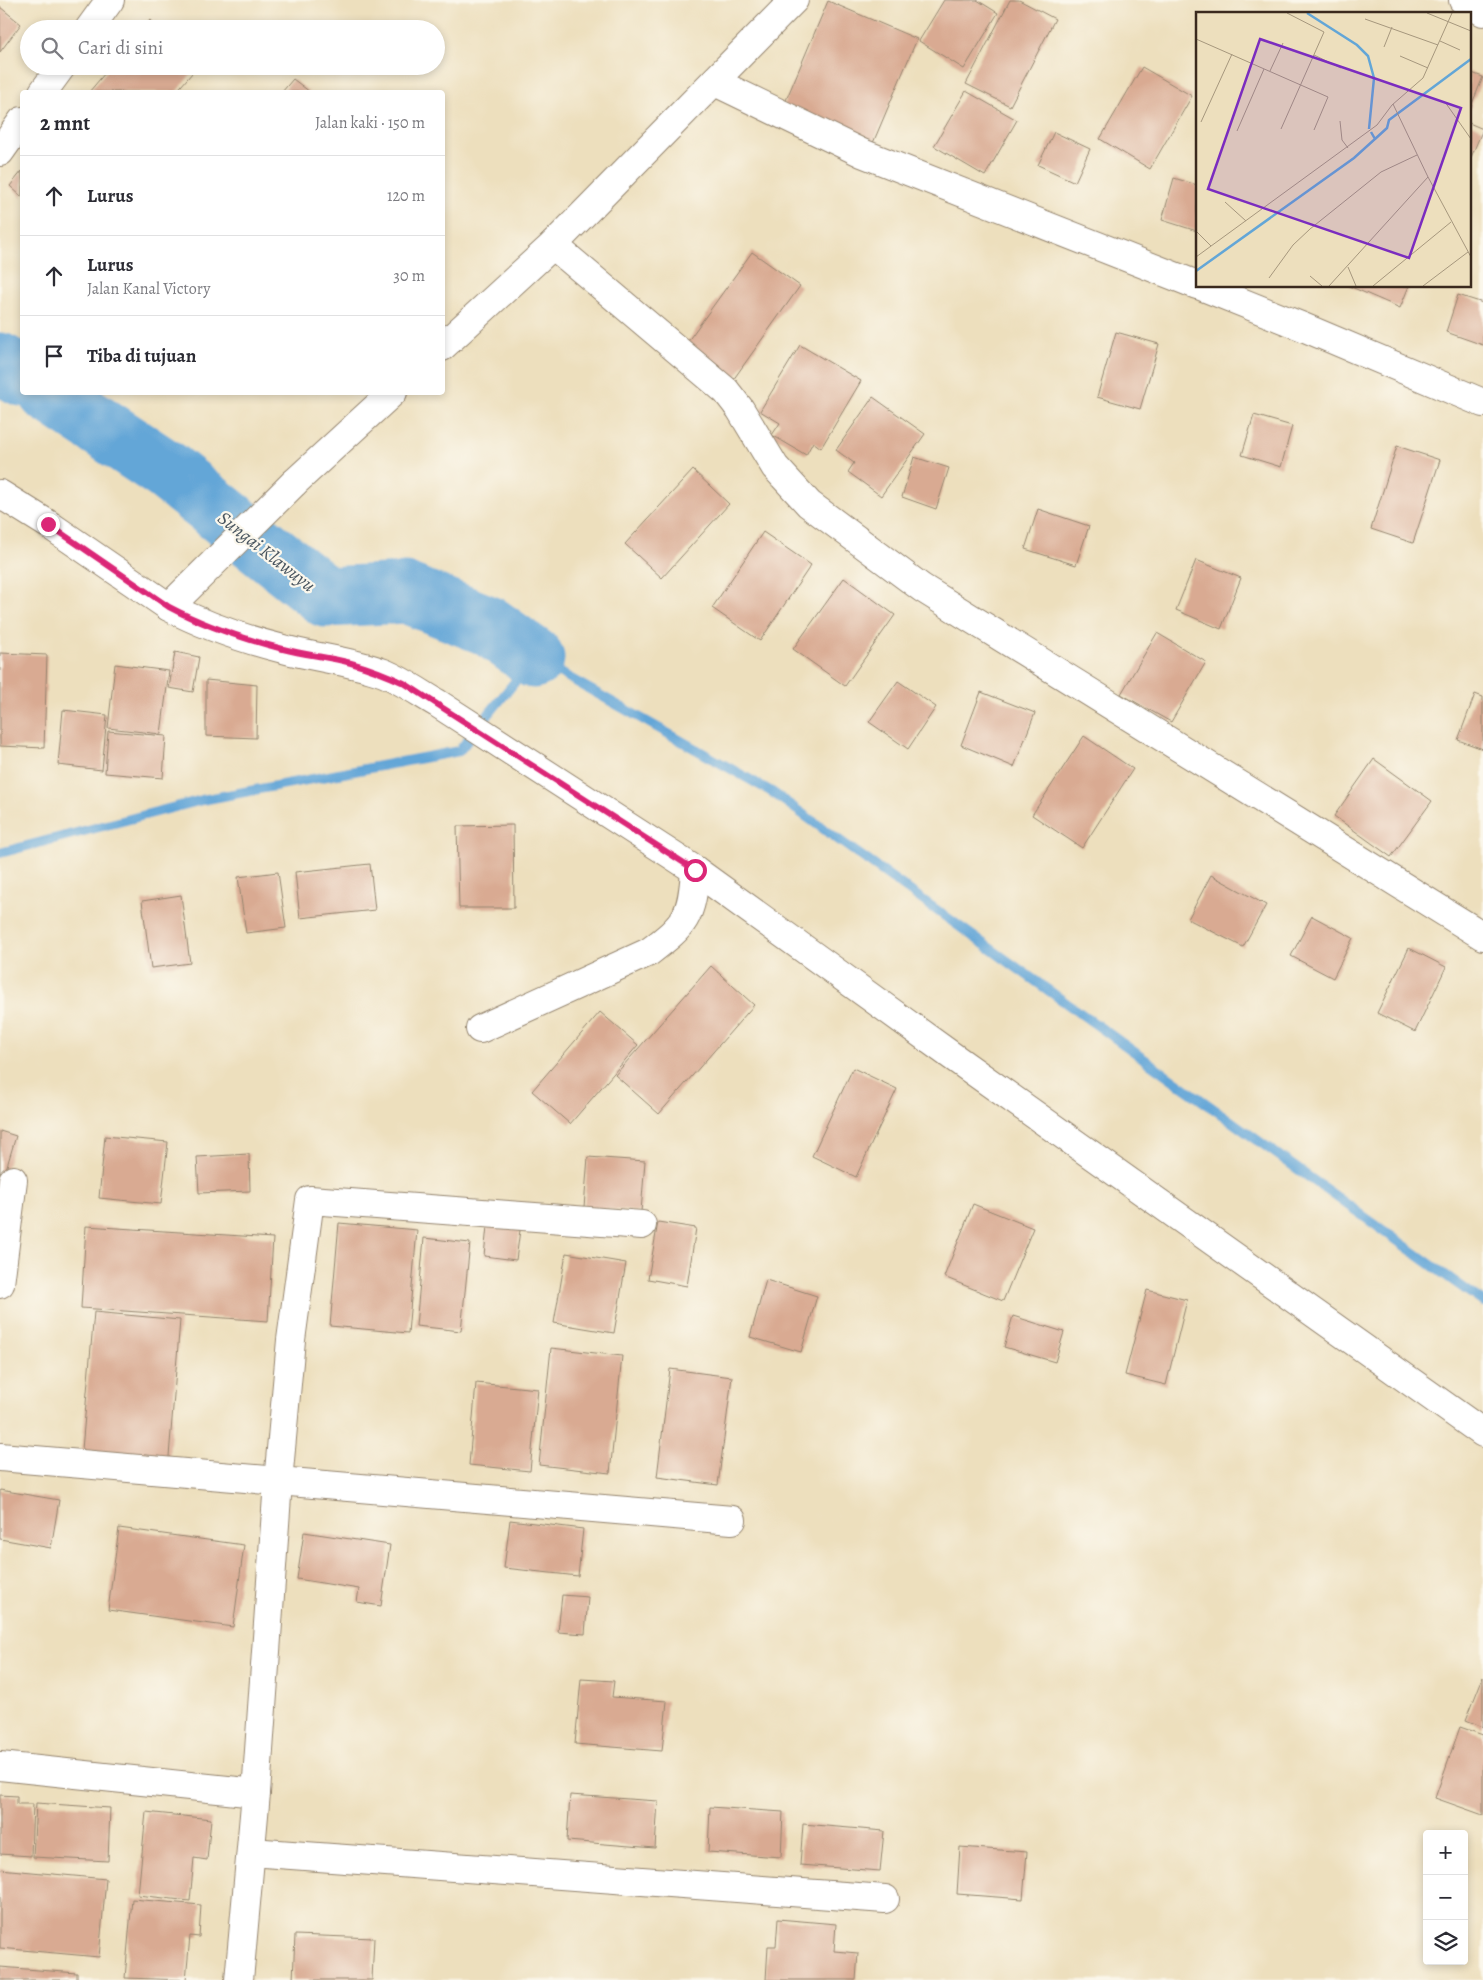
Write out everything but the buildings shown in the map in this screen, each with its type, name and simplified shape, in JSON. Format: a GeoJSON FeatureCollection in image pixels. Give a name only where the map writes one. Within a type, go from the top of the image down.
{"type":"FeatureCollection","features":[{"type":"Feature","properties":{"kind":"street"},"geometry":{"type":"LineString","coordinates":[[96,20],[110,0]]}},
{"type":"Feature","properties":{"kind":"street"},"geometry":{"type":"LineString","coordinates":[[445,344],[553,245],[794,0]]}},
{"type":"Feature","properties":{"kind":"street"},"geometry":{"type":"LineString","coordinates":[[1463,0],[1483,12]]}},
{"type":"Feature","properties":{"kind":"street"},"geometry":{"type":"LineString","coordinates":[[44,90],[55,75]]}},
{"type":"Feature","properties":{"kind":"street"},"geometry":{"type":"LineString","coordinates":[[715,82],[862,152],[1196,284]]}},
{"type":"Feature","properties":{"kind":"street"},"geometry":{"type":"LineString","coordinates":[[0,152],[20,124]]}},
{"type":"Feature","properties":{"kind":"street"},"geometry":{"type":"LineString","coordinates":[[553,245],[726,391],[740,409],[775,467],[809,504],[922,588],[1483,936]]}},
{"type":"Feature","properties":{"kind":"street"},"geometry":{"type":"LineString","coordinates":[[1206,288],[1483,403]]}},
{"type":"Feature","properties":{"kind":"street"},"geometry":{"type":"LineString","coordinates":[[177,598],[294,483],[389,395]]}},
{"type":"Feature","properties":{"kind":"street"},"geometry":{"type":"LineString","coordinates":[[0,494],[48,524],[177,598],[222,630],[275,647],[351,663],[384,673],[437,703],[695,870],[952,1056],[1483,1433]]}},
{"type":"Feature","properties":{"kind":"street"},"geometry":{"type":"LineString","coordinates":[[480,1029],[649,952],[670,936],[686,918],[693,900],[695,870]]}},
{"type":"Feature","properties":{"kind":"street"},"geometry":{"type":"LineString","coordinates":[[0,1284],[13,1180]]}},
{"type":"Feature","properties":{"kind":"street"},"geometry":{"type":"LineString","coordinates":[[239,1980],[256,1793],[278,1482],[291,1340],[310,1200],[642,1225]]}},
{"type":"Feature","properties":{"kind":"street"},"geometry":{"type":"LineString","coordinates":[[0,1457],[732,1520]]}},
{"type":"Feature","properties":{"kind":"street"},"geometry":{"type":"LineString","coordinates":[[0,1766],[256,1793]]}},
{"type":"Feature","properties":{"kind":"street"},"geometry":{"type":"LineString","coordinates":[[251,1852],[510,1873],[885,1899]]}},
{"type":"Feature","properties":{"kind":"waterway","name":"Sungai Klawuyu"},"geometry":{"type":"LineString","coordinates":[[0,363],[20,375]]}},
{"type":"Feature","properties":{"kind":"waterway","name":"Sungai Klawuyu"},"geometry":{"type":"LineString","coordinates":[[53,395],[167,471],[326,597],[406,593],[489,626],[534,658]]}},
{"type":"Feature","properties":{"kind":"waterway"},"geometry":{"type":"LineString","coordinates":[[0,853],[202,800],[459,751],[534,658],[772,792],[1483,1302]]}},
{"type":"Feature","properties":{"kind":"route"},"geometry":{"type":"LineString","coordinates":[[48,524],[169,607],[184,615],[222,630],[284,650],[351,663],[384,673],[404,683],[695,870]]}}]}
